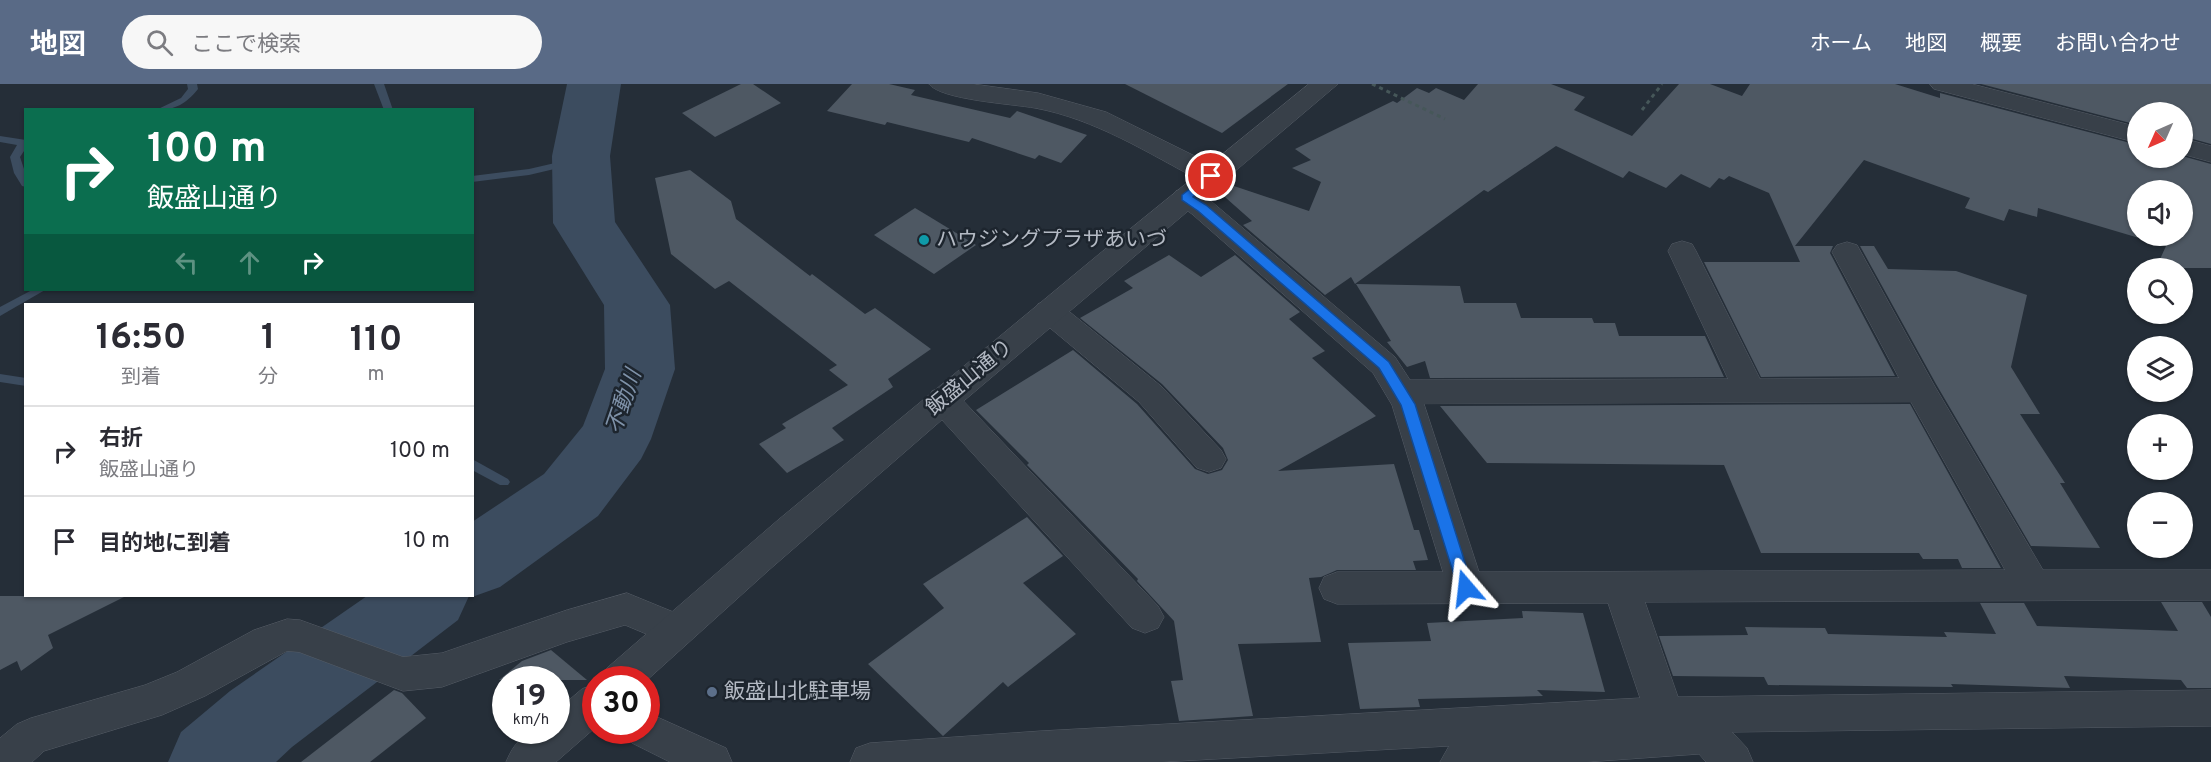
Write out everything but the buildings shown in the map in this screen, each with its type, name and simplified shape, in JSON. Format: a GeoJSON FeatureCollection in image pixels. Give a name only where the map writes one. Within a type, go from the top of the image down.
{"type":"FeatureCollection","features":[{"type":"Feature","properties":{"kind":"street"},"geometry":{"type":"LineString","coordinates":[[942,84],[962,90],[1038,101],[1097,117],[1211,176]]}},
{"type":"Feature","properties":{"kind":"street","name":"飯盛山通り"},"geometry":{"type":"LineString","coordinates":[[636,666],[943,400],[1325,84]]}},
{"type":"Feature","properties":{"kind":"street"},"geometry":{"type":"LineString","coordinates":[[1943,84],[2127,132]]}},
{"type":"Feature","properties":{"kind":"street"},"geometry":{"type":"LineString","coordinates":[[2193,149],[2211,154]]}},
{"type":"Feature","properties":{"kind":"street"},"geometry":{"type":"LineString","coordinates":[[1186,197],[1202,208],[1384,365],[1408,404],[1466,588]]}},
{"type":"Feature","properties":{"kind":"street"},"geometry":{"type":"LineString","coordinates":[[1682,251],[1749,390]]}},
{"type":"Feature","properties":{"kind":"street"},"geometry":{"type":"LineString","coordinates":[[1847,252],[1921,390],[2033,587]]}},
{"type":"Feature","properties":{"kind":"street"},"geometry":{"type":"LineString","coordinates":[[1049,311],[1150,394],[1209,459]]}},
{"type":"Feature","properties":{"kind":"street"},"geometry":{"type":"LineString","coordinates":[[1400,392],[1921,390]]}},
{"type":"Feature","properties":{"kind":"street"},"geometry":{"type":"LineString","coordinates":[[943,400],[1145,617]]}},
{"type":"Feature","properties":{"kind":"street"},"geometry":{"type":"LineString","coordinates":[[1337,588],[2211,585]]}},
{"type":"Feature","properties":{"kind":"street"},"geometry":{"type":"LineString","coordinates":[[1621,587],[1698,731]]}},
{"type":"Feature","properties":{"kind":"street"},"geometry":{"type":"LineString","coordinates":[[2,762],[31,737],[148,702],[191,684],[267,642],[287,635],[300,636],[403,674],[442,670],[567,626],[627,609],[675,630]]}},
{"type":"Feature","properties":{"kind":"street"},"geometry":{"type":"LineString","coordinates":[[870,762],[1041,750],[1698,731],[2211,708]]}},
{"type":"Feature","properties":{"kind":"street","name":"飯盛山通り"},"geometry":{"type":"LineString","coordinates":[[526,762],[582,714]]}},
{"type":"Feature","properties":{"kind":"street"},"geometry":{"type":"LineString","coordinates":[[1460,762],[1471,751],[1698,731]]}},
{"type":"Feature","properties":{"kind":"street"},"geometry":{"type":"LineString","coordinates":[[660,737],[712,762]]}},
{"type":"Feature","properties":{"kind":"path"},"geometry":{"type":"LineString","coordinates":[[1372,84],[1445,119]]}},
{"type":"Feature","properties":{"kind":"path"},"geometry":{"type":"LineString","coordinates":[[1642,110],[1662,84]]}},
{"type":"Feature","properties":{"kind":"waterway"},"geometry":{"type":"LineString","coordinates":[[165,108],[184,100],[193,89],[192,84]]}},
{"type":"Feature","properties":{"kind":"waterway"},"geometry":{"type":"LineString","coordinates":[[379,84],[388,108]]}},
{"type":"Feature","properties":{"kind":"waterway","name":"不動川"},"geometry":{"type":"LineString","coordinates":[[474,563],[571,495],[615,439],[640,369],[637,305],[584,223],[581,156],[594,84]]}},
{"type":"Feature","properties":{"kind":"waterway"},"geometry":{"type":"LineString","coordinates":[[0,139],[24,143]]}},
{"type":"Feature","properties":{"kind":"waterway"},"geometry":{"type":"LineString","coordinates":[[24,145],[15,157],[19,173],[24,181]]}},
{"type":"Feature","properties":{"kind":"waterway"},"geometry":{"type":"LineString","coordinates":[[474,179],[529,172],[581,160]]}},
{"type":"Feature","properties":{"kind":"waterway"},"geometry":{"type":"LineString","coordinates":[[0,312],[38,291]]}},
{"type":"Feature","properties":{"kind":"waterway"},"geometry":{"type":"LineString","coordinates":[[0,378],[24,382]]}},
{"type":"Feature","properties":{"kind":"waterway"},"geometry":{"type":"LineString","coordinates":[[474,465],[504,482]]}},
{"type":"Feature","properties":{"kind":"waterway","name":"不動川"},"geometry":{"type":"LineString","coordinates":[[213,762],[261,719],[428,597]]}},
{"type":"Feature","properties":{"kind":"place","name":"ハウジングプラザあいづ"},"geometry":{"type":"Point","coordinates":[924,240]}},
{"type":"Feature","properties":{"kind":"place","name":"飯盛山北駐車場"},"geometry":{"type":"Point","coordinates":[712,692]}},
{"type":"Feature","properties":{"kind":"route"},"geometry":{"type":"LineString","coordinates":[[1211,176],[1186,197],[1202,208],[1384,365],[1408,404],[1466,588]]}}]}
